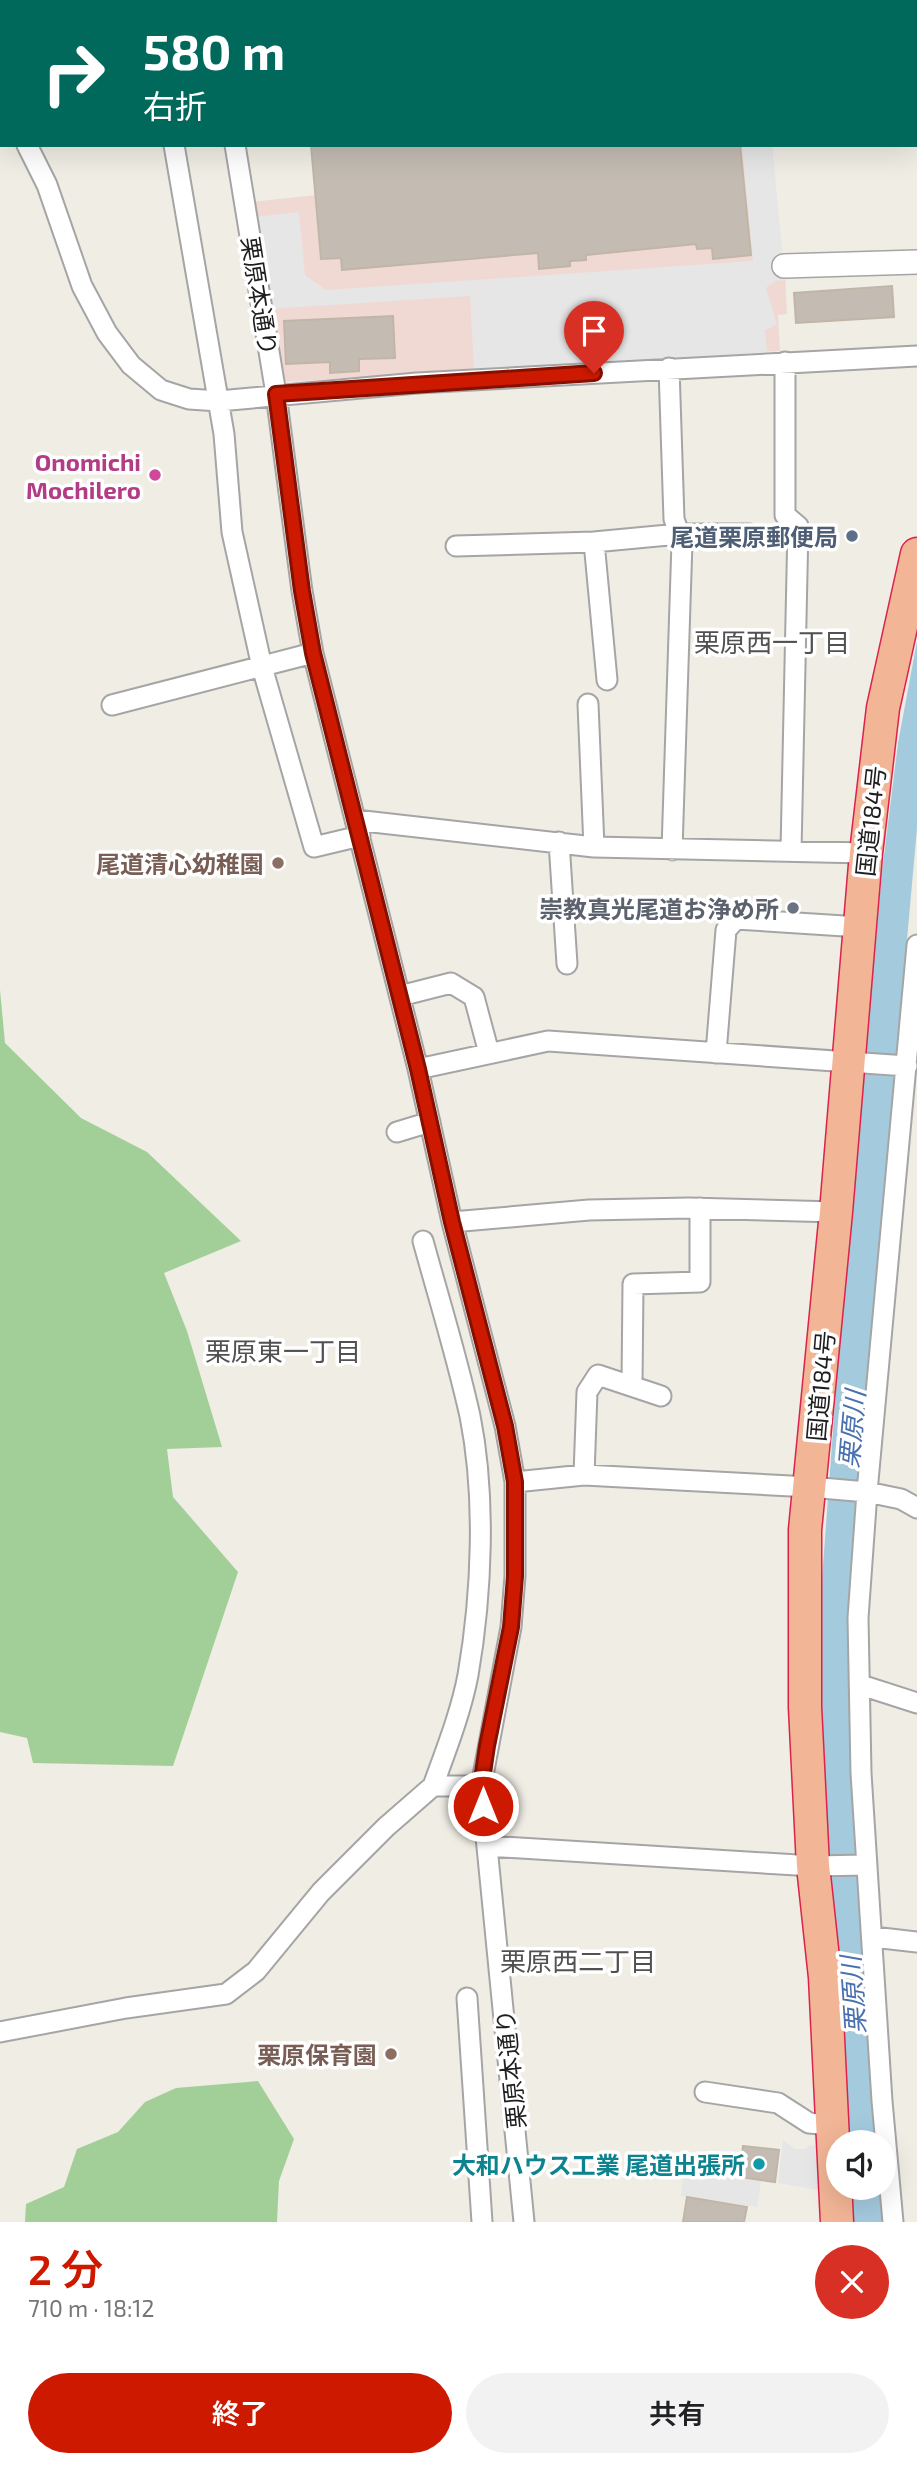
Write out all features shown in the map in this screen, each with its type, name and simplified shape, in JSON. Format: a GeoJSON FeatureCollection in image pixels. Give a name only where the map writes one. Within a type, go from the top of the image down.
{"type":"FeatureCollection","features":[{"type":"Feature","properties":{"kind":"highway","name":"国道184号"},"geometry":{"type":"LineString","coordinates":[[837,2222],[820,1866],[805,1707],[805,1530],[819,1487],[836,1212],[856,1063],[860,927],[866,853],[883,708],[917,554]]}},
{"type":"Feature","properties":{"kind":"street"},"geometry":{"type":"LineString","coordinates":[[28,147],[47,184],[82,286],[107,333],[131,365],[161,390],[189,399],[219,401],[276,394],[669,368],[917,356]]}},
{"type":"Feature","properties":{"kind":"street"},"geometry":{"type":"LineString","coordinates":[[174,147],[219,401],[232,532],[262,667],[314,847],[358,828],[559,842],[594,847],[866,853]]}},
{"type":"Feature","properties":{"kind":"street","name":"栗原本通り"},"geometry":{"type":"LineString","coordinates":[[235,147],[276,394],[302,591],[313,653],[418,1069],[452,1222],[505,1426],[515,1482],[515,1576],[511,1627],[481,1786],[524,2222]]}},
{"type":"Feature","properties":{"kind":"street"},"geometry":{"type":"LineString","coordinates":[[785,266],[917,262]]}},
{"type":"Feature","properties":{"kind":"street"},"geometry":{"type":"LineString","coordinates":[[785,362],[785,515],[798,526],[791,851]]}},
{"type":"Feature","properties":{"kind":"street"},"geometry":{"type":"LineString","coordinates":[[669,368],[674,519],[682,555],[672,850]]}},
{"type":"Feature","properties":{"kind":"street"},"geometry":{"type":"LineString","coordinates":[[456,546],[594,542],[679,534],[749,534]]}},
{"type":"Feature","properties":{"kind":"street"},"geometry":{"type":"LineString","coordinates":[[594,542],[607,680]]}},
{"type":"Feature","properties":{"kind":"street"},"geometry":{"type":"LineString","coordinates":[[112,705],[313,653]]}},
{"type":"Feature","properties":{"kind":"street"},"geometry":{"type":"LineString","coordinates":[[588,704],[594,847]]}},
{"type":"Feature","properties":{"kind":"street"},"geometry":{"type":"LineString","coordinates":[[559,842],[567,964]]}},
{"type":"Feature","properties":{"kind":"street"},"geometry":{"type":"LineString","coordinates":[[716,1053],[726,930],[736,919],[860,927]]}},
{"type":"Feature","properties":{"kind":"street"},"geometry":{"type":"LineString","coordinates":[[892,2222],[873,1937],[864,1865],[858,1618],[862,1491],[902,1066],[917,945]]}},
{"type":"Feature","properties":{"kind":"street"},"geometry":{"type":"LineString","coordinates":[[400,996],[451,984],[474,997],[489,1054]]}},
{"type":"Feature","properties":{"kind":"street"},"geometry":{"type":"LineString","coordinates":[[418,1069],[548,1041],[902,1066]]}},
{"type":"Feature","properties":{"kind":"street"},"geometry":{"type":"LineString","coordinates":[[397,1132],[430,1122]]}},
{"type":"Feature","properties":{"kind":"street"},"geometry":{"type":"LineString","coordinates":[[632,1384],[633,1284],[700,1282],[700,1208]]}},
{"type":"Feature","properties":{"kind":"street"},"geometry":{"type":"LineString","coordinates":[[452,1222],[589,1210],[700,1208],[836,1212]]}},
{"type":"Feature","properties":{"kind":"street"},"geometry":{"type":"LineString","coordinates":[[0,2032],[126,2008],[226,1994],[256,1971],[321,1892],[386,1827],[433,1786],[450,1740],[468,1676],[478,1593],[479,1488],[470,1416],[423,1241]]}},
{"type":"Feature","properties":{"kind":"street"},"geometry":{"type":"LineString","coordinates":[[584,1475],[587,1392],[598,1375],[632,1384],[661,1396]]}},
{"type":"Feature","properties":{"kind":"street"},"geometry":{"type":"LineString","coordinates":[[515,1482],[584,1475],[819,1487],[862,1491],[901,1499],[917,1508]]}},
{"type":"Feature","properties":{"kind":"street"},"geometry":{"type":"LineString","coordinates":[[861,1685],[917,1703]]}},
{"type":"Feature","properties":{"kind":"street"},"geometry":{"type":"LineString","coordinates":[[433,1786],[481,1786]]}},
{"type":"Feature","properties":{"kind":"street"},"geometry":{"type":"LineString","coordinates":[[487,1846],[820,1866],[864,1865]]}},
{"type":"Feature","properties":{"kind":"street"},"geometry":{"type":"LineString","coordinates":[[873,1937],[917,1941]]}},
{"type":"Feature","properties":{"kind":"street"},"geometry":{"type":"LineString","coordinates":[[467,1998],[482,2222]]}},
{"type":"Feature","properties":{"kind":"street"},"geometry":{"type":"LineString","coordinates":[[705,2092],[778,2103],[809,2123],[831,2124]]}},
{"type":"Feature","properties":{"kind":"shaded area"},"geometry":{"type":"Polygon","coordinates":[[[312,147],[772,147],[781,254],[784,254],[787,314],[778,315],[780,351],[282,382],[252,202],[317,195],[312,147]]]}},
{"type":"Feature","properties":{"kind":"shaded area"},"geometry":{"type":"Polygon","coordinates":[[[742,147],[772,147],[785,280],[775,281],[766,288],[777,324],[765,330],[767,352],[474,370],[470,296],[269,309],[255,217],[299,212],[305,275],[326,290],[753,261],[742,147]]]}},
{"type":"Feature","properties":{"kind":"shaded area"},"geometry":{"type":"Polygon","coordinates":[[[783,2140],[795,2149],[816,2146],[818,2190],[778,2183],[783,2140]]]}},
{"type":"Feature","properties":{"kind":"shaded area"},"geometry":{"type":"Polygon","coordinates":[[[684,2170],[761,2181],[757,2207],[681,2196],[684,2170]]]}},
{"type":"Feature","properties":{"kind":"green space"},"geometry":{"type":"Polygon","coordinates":[[[0,990],[5,1043],[81,1118],[147,1152],[241,1241],[164,1273],[187,1331],[222,1447],[167,1449],[173,1497],[238,1572],[173,1766],[33,1763],[27,1738],[0,1732],[0,990]]]}},
{"type":"Feature","properties":{"kind":"green space"},"geometry":{"type":"Polygon","coordinates":[[[258,2081],[294,2139],[279,2181],[277,2222],[25,2222],[26,2204],[64,2187],[77,2149],[118,2132],[145,2102],[176,2088],[258,2081]]]}},
{"type":"Feature","properties":{"kind":"water","name":"栗原川"},"geometry":{"type":"Polygon","coordinates":[[[917,641],[917,828],[857,1498],[878,2130],[845,2130],[828,1874],[819,1619],[854,1148],[857,1147],[882,872],[898,743],[917,641]]]}},
{"type":"Feature","properties":{"kind":"water"},"geometry":{"type":"Polygon","coordinates":[[[850,2200],[882,2200],[884,2222],[852,2222],[850,2200]]]}},
{"type":"Feature","properties":{"kind":"building"},"geometry":{"type":"Polygon","coordinates":[[[311,147],[740,147],[751,255],[713,259],[712,248],[697,249],[696,244],[586,255],[586,260],[570,261],[570,266],[539,269],[538,253],[342,270],[341,258],[321,259],[311,147]]]}},
{"type":"Feature","properties":{"kind":"building"},"geometry":{"type":"Polygon","coordinates":[[[892,286],[894,317],[796,323],[794,293],[892,286]]]}},
{"type":"Feature","properties":{"kind":"building"},"geometry":{"type":"Polygon","coordinates":[[[393,316],[395,358],[359,359],[359,371],[330,373],[330,362],[286,364],[284,321],[393,316]]]}},
{"type":"Feature","properties":{"kind":"building","name":"大和ハウス工業 尾道出張所"},"geometry":{"type":"Polygon","coordinates":[[[743,2146],[779,2150],[775,2182],[739,2177],[743,2146]]]}},
{"type":"Feature","properties":{"kind":"building"},"geometry":{"type":"Polygon","coordinates":[[[687,2197],[747,2207],[744,2222],[683,2222],[687,2197]]]}},
{"type":"Feature","properties":{"kind":"place","name":"Onomichi Mochilero"},"geometry":{"type":"Point","coordinates":[155,475]}},
{"type":"Feature","properties":{"kind":"place","name":"尾道栗原郵便局"},"geometry":{"type":"Point","coordinates":[852,536]}},
{"type":"Feature","properties":{"kind":"place","name":"尾道清心幼稚園"},"geometry":{"type":"Point","coordinates":[278,863]}},
{"type":"Feature","properties":{"kind":"place","name":"崇教真光尾道お浄め所"},"geometry":{"type":"Point","coordinates":[793,908]}},
{"type":"Feature","properties":{"kind":"place","name":"栗原保育園"},"geometry":{"type":"Point","coordinates":[391,2054]}},
{"type":"Feature","properties":{"kind":"place","name":"大和ハウス工業 尾道出張所"},"geometry":{"type":"Point","coordinates":[759,2164]}},
{"type":"Feature","properties":{"kind":"district","name":"栗原西一丁目"},"geometry":{"type":"Point","coordinates":[772,641]}},
{"type":"Feature","properties":{"kind":"district","name":"栗原東一丁目"},"geometry":{"type":"Point","coordinates":[283,1350]}},
{"type":"Feature","properties":{"kind":"district","name":"栗原西二丁目"},"geometry":{"type":"Point","coordinates":[578,1960]}},
{"type":"Feature","properties":{"kind":"route"},"geometry":{"type":"LineString","coordinates":[[483,1806],[481,1786],[487,1746],[511,1627],[515,1576],[515,1482],[505,1426],[452,1222],[418,1069],[313,653],[302,591],[276,394],[594,373]]}}]}
